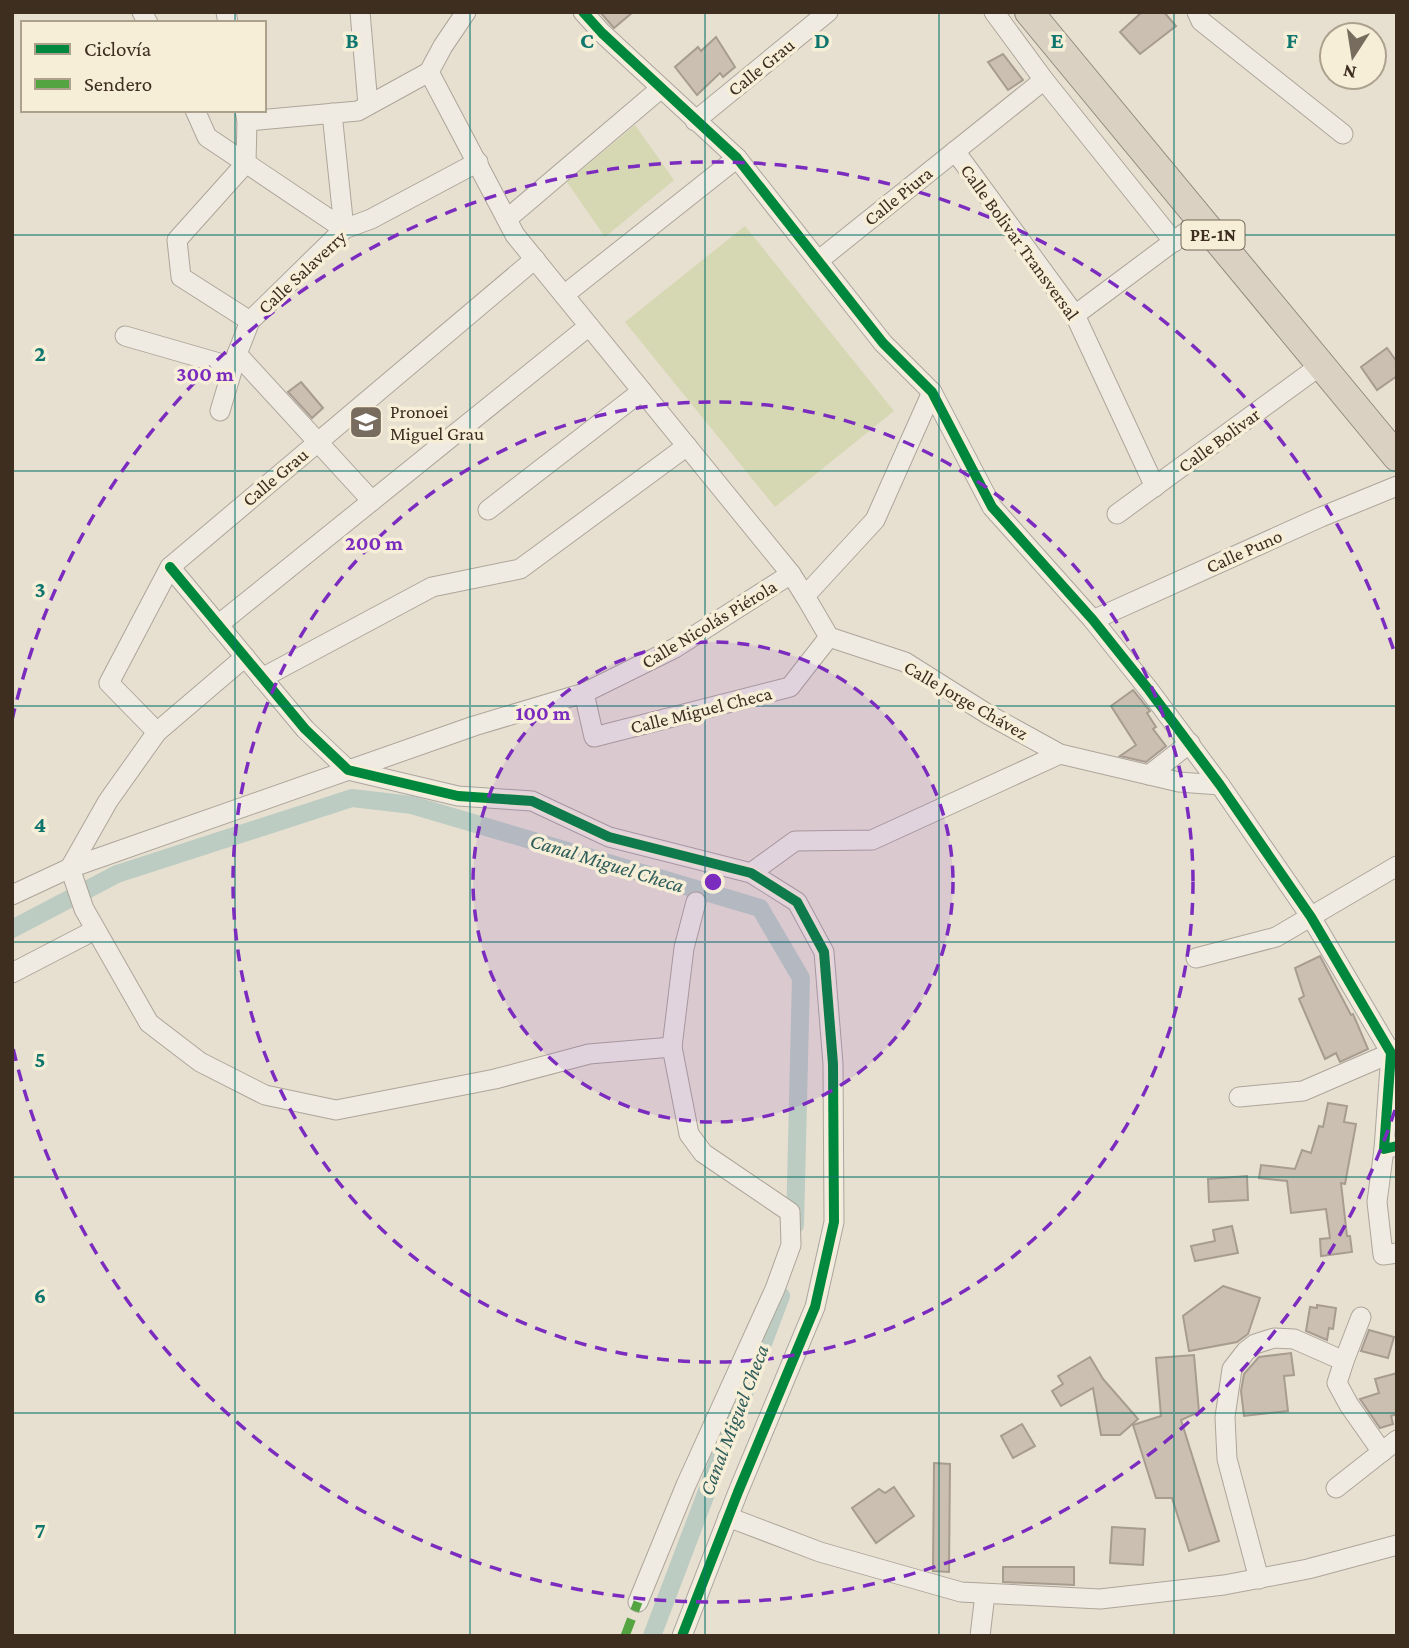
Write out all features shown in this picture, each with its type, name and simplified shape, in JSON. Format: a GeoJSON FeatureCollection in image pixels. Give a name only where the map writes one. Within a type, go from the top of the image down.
{"type":"FeatureCollection","features":[{"type":"Feature","properties":{"kind":"highway","name":"PE-1N"},"geometry":{"type":"LineString","coordinates":[[1030,12],[1397,457]]}},
{"type":"Feature","properties":{"kind":"street"},"geometry":{"type":"LineString","coordinates":[[360,12],[368,106]]}},
{"type":"Feature","properties":{"kind":"street"},"geometry":{"type":"LineString","coordinates":[[250,321],[181,277],[177,240],[246,163],[246,116],[358,111],[429,72],[466,12]]}},
{"type":"Feature","properties":{"kind":"street"},"geometry":{"type":"LineString","coordinates":[[583,12],[660,89],[737,158],[883,343],[932,392],[992,507],[1093,620],[1193,748],[1311,917],[1394,1051],[1390,1148],[1377,1202],[1383,1255],[1397,1253]]}},
{"type":"Feature","properties":{"kind":"street","name":"Calle Grau"},"geometry":{"type":"LineString","coordinates":[[695,121],[828,12]]}},
{"type":"Feature","properties":{"kind":"street"},"geometry":{"type":"LineString","coordinates":[[994,12],[1044,80],[1174,243]]}},
{"type":"Feature","properties":{"kind":"street"},"geometry":{"type":"LineString","coordinates":[[1197,12],[1201,21],[1343,134]]}},
{"type":"Feature","properties":{"kind":"street"},"geometry":{"type":"LineString","coordinates":[[429,72],[515,235],[791,573],[829,637]]}},
{"type":"Feature","properties":{"kind":"street","name":"Calle Piura"},"geometry":{"type":"LineString","coordinates":[[818,261],[1044,80]]}},
{"type":"Feature","properties":{"kind":"street"},"geometry":{"type":"LineString","coordinates":[[507,219],[660,89]]}},
{"type":"Feature","properties":{"kind":"street"},"geometry":{"type":"LineString","coordinates":[[196,112],[207,137],[344,229]]}},
{"type":"Feature","properties":{"kind":"street"},"geometry":{"type":"LineString","coordinates":[[332,113],[344,229]]}},
{"type":"Feature","properties":{"kind":"street","name":"Calle Bolivar Transversal"},"geometry":{"type":"LineString","coordinates":[[955,151],[1075,315],[1155,487]]}},
{"type":"Feature","properties":{"kind":"street"},"geometry":{"type":"LineString","coordinates":[[564,295],[737,158]]}},
{"type":"Feature","properties":{"kind":"street","name":"Calle Salaverry"},"geometry":{"type":"LineString","coordinates":[[220,411],[250,321],[344,229],[371,219],[478,162]]}},
{"type":"Feature","properties":{"kind":"street"},"geometry":{"type":"LineString","coordinates":[[1075,315],[1202,221]]}},
{"type":"Feature","properties":{"kind":"street","name":"Calle Grau"},"geometry":{"type":"LineString","coordinates":[[157,732],[109,684],[170,567],[535,259]]}},
{"type":"Feature","properties":{"kind":"street"},"geometry":{"type":"LineString","coordinates":[[218,625],[589,326]]}},
{"type":"Feature","properties":{"kind":"street"},"geometry":{"type":"LineString","coordinates":[[125,336],[235,361],[318,442],[372,501]]}},
{"type":"Feature","properties":{"kind":"street","name":"Calle Bolivar"},"geometry":{"type":"LineString","coordinates":[[1117,514],[1321,365]]}},
{"type":"Feature","properties":{"kind":"street"},"geometry":{"type":"LineString","coordinates":[[488,510],[642,391]]}},
{"type":"Feature","properties":{"kind":"street"},"geometry":{"type":"LineString","coordinates":[[805,596],[875,520],[932,392]]}},
{"type":"Feature","properties":{"kind":"street"},"geometry":{"type":"LineString","coordinates":[[262,678],[432,587],[520,569],[687,446]]}},
{"type":"Feature","properties":{"kind":"street","name":"Calle Puno"},"geometry":{"type":"LineString","coordinates":[[1093,620],[1297,527],[1397,486]]}},
{"type":"Feature","properties":{"kind":"street"},"geometry":{"type":"LineString","coordinates":[[170,567],[305,729],[348,770],[458,796],[533,802],[609,837],[751,873],[797,902],[824,952],[833,1064],[834,1222],[815,1307],[682,1636]]}},
{"type":"Feature","properties":{"kind":"street","name":"Calle Nicolás Piérola"},"geometry":{"type":"LineString","coordinates":[[12,895],[70,868],[474,726],[584,692],[675,648],[791,573]]}},
{"type":"Feature","properties":{"kind":"street","name":"Calle Miguel Checa"},"geometry":{"type":"LineString","coordinates":[[584,692],[594,737],[790,687],[829,637]]}},
{"type":"Feature","properties":{"kind":"street","name":"Calle Jorge Chávez"},"geometry":{"type":"LineString","coordinates":[[829,637],[905,662],[978,708],[1060,754],[1179,782],[1220,785]]}},
{"type":"Feature","properties":{"kind":"street"},"geometry":{"type":"LineString","coordinates":[[245,657],[157,732],[108,801],[70,868],[84,909],[149,1023],[200,1062],[265,1095],[336,1110],[495,1079],[589,1054],[672,1047]]}},
{"type":"Feature","properties":{"kind":"street"},"geometry":{"type":"LineString","coordinates":[[1149,775],[1193,748]]}},
{"type":"Feature","properties":{"kind":"street"},"geometry":{"type":"LineString","coordinates":[[1179,782],[1186,782],[1196,771],[1193,748]]}},
{"type":"Feature","properties":{"kind":"street"},"geometry":{"type":"LineString","coordinates":[[751,873],[795,841],[872,840],[1060,754]]}},
{"type":"Feature","properties":{"kind":"street"},"geometry":{"type":"LineString","coordinates":[[1196,958],[1276,937],[1397,866]]}},
{"type":"Feature","properties":{"kind":"street"},"geometry":{"type":"LineString","coordinates":[[638,1602],[686,1485],[775,1289],[791,1245],[790,1212],[703,1153],[689,1133],[672,1047],[684,948],[696,902]]}},
{"type":"Feature","properties":{"kind":"street"},"geometry":{"type":"LineString","coordinates":[[12,973],[96,930]]}},
{"type":"Feature","properties":{"kind":"street"},"geometry":{"type":"LineString","coordinates":[[1239,1097],[1303,1091],[1394,1051]]}},
{"type":"Feature","properties":{"kind":"street"},"geometry":{"type":"LineString","coordinates":[[1336,1488],[1389,1446],[1349,1405],[1338,1383],[1361,1317]]}},
{"type":"Feature","properties":{"kind":"street"},"geometry":{"type":"LineString","coordinates":[[1259,1579],[1227,1459],[1225,1417],[1233,1369],[1238,1359],[1255,1344],[1274,1338],[1294,1339],[1344,1361]]}},
{"type":"Feature","properties":{"kind":"street"},"geometry":{"type":"LineString","coordinates":[[728,1517],[820,1552],[961,1592],[1100,1599],[1259,1579],[1397,1545]]}},
{"type":"Feature","properties":{"kind":"street"},"geometry":{"type":"LineString","coordinates":[[980,1636],[985,1594]]}},
{"type":"Feature","properties":{"kind":"green space"},"geometry":{"type":"Polygon","coordinates":[[[635,125],[674,180],[605,237],[567,182],[635,125]]]}},
{"type":"Feature","properties":{"kind":"green space"},"geometry":{"type":"Polygon","coordinates":[[[745,226],[894,411],[775,507],[625,322],[745,226]]]}},
{"type":"Feature","properties":{"kind":"building"},"geometry":{"type":"Polygon","coordinates":[[[600,12],[633,12],[614,28],[600,12]]]}},
{"type":"Feature","properties":{"kind":"building"},"geometry":{"type":"Polygon","coordinates":[[[1142,12],[1164,12],[1176,26],[1140,54],[1120,32],[1142,12]]]}},
{"type":"Feature","properties":{"kind":"building"},"geometry":{"type":"Polygon","coordinates":[[[716,37],[735,67],[723,77],[720,73],[697,95],[675,67],[698,47],[701,51],[716,37]]]}},
{"type":"Feature","properties":{"kind":"building"},"geometry":{"type":"Polygon","coordinates":[[[1003,54],[1023,80],[1008,90],[988,62],[1003,54]]]}},
{"type":"Feature","properties":{"kind":"building"},"geometry":{"type":"Polygon","coordinates":[[[1387,348],[1397,362],[1397,376],[1377,390],[1361,367],[1387,348]]]}},
{"type":"Feature","properties":{"kind":"building"},"geometry":{"type":"Polygon","coordinates":[[[301,382],[323,408],[312,418],[288,392],[301,382]]]}},
{"type":"Feature","properties":{"kind":"building"},"geometry":{"type":"Polygon","coordinates":[[[1133,690],[1150,711],[1147,713],[1156,727],[1153,729],[1166,746],[1146,762],[1120,756],[1136,745],[1111,706],[1133,690]]]}},
{"type":"Feature","properties":{"kind":"building"},"geometry":{"type":"Polygon","coordinates":[[[1320,956],[1351,1015],[1353,1014],[1368,1049],[1340,1062],[1336,1053],[1325,1059],[1299,999],[1304,996],[1295,968],[1320,956]]]}},
{"type":"Feature","properties":{"kind":"building"},"geometry":{"type":"Polygon","coordinates":[[[1328,1103],[1347,1106],[1344,1122],[1356,1124],[1345,1184],[1341,1183],[1347,1236],[1350,1236],[1352,1252],[1321,1256],[1320,1239],[1330,1238],[1326,1209],[1291,1213],[1287,1181],[1259,1178],[1261,1165],[1295,1169],[1302,1150],[1311,1153],[1319,1126],[1323,1127],[1328,1103]]]}},
{"type":"Feature","properties":{"kind":"building"},"geometry":{"type":"Polygon","coordinates":[[[1247,1176],[1248,1200],[1209,1202],[1208,1179],[1247,1176]]]}},
{"type":"Feature","properties":{"kind":"building"},"geometry":{"type":"Polygon","coordinates":[[[1232,1226],[1238,1253],[1195,1261],[1191,1246],[1215,1241],[1213,1230],[1232,1226]]]}},
{"type":"Feature","properties":{"kind":"building"},"geometry":{"type":"Polygon","coordinates":[[[1223,1286],[1260,1298],[1248,1334],[1237,1342],[1189,1351],[1183,1316],[1223,1286]]]}},
{"type":"Feature","properties":{"kind":"building"},"geometry":{"type":"Polygon","coordinates":[[[1317,1305],[1336,1308],[1333,1329],[1329,1328],[1327,1340],[1306,1331],[1310,1307],[1317,1308],[1317,1305]]]}},
{"type":"Feature","properties":{"kind":"building"},"geometry":{"type":"Polygon","coordinates":[[[1369,1330],[1394,1337],[1388,1358],[1361,1351],[1369,1330]]]}},
{"type":"Feature","properties":{"kind":"building"},"geometry":{"type":"Polygon","coordinates":[[[1291,1353],[1294,1375],[1284,1376],[1288,1411],[1244,1416],[1241,1391],[1244,1374],[1259,1357],[1291,1353]]]}},
{"type":"Feature","properties":{"kind":"building"},"geometry":{"type":"Polygon","coordinates":[[[1194,1355],[1199,1412],[1181,1420],[1219,1541],[1189,1551],[1172,1498],[1156,1498],[1133,1425],[1161,1416],[1156,1358],[1194,1355]]]}},
{"type":"Feature","properties":{"kind":"building"},"geometry":{"type":"Polygon","coordinates":[[[1090,1357],[1103,1379],[1138,1419],[1120,1435],[1101,1435],[1093,1388],[1061,1406],[1052,1391],[1063,1384],[1058,1376],[1090,1357]]]}},
{"type":"Feature","properties":{"kind":"building"},"geometry":{"type":"Polygon","coordinates":[[[1397,1373],[1397,1414],[1391,1416],[1393,1424],[1380,1428],[1360,1399],[1379,1393],[1375,1379],[1397,1373]]]}},
{"type":"Feature","properties":{"kind":"building"},"geometry":{"type":"Polygon","coordinates":[[[1022,1424],[1035,1446],[1013,1458],[1001,1436],[1022,1424]]]}},
{"type":"Feature","properties":{"kind":"building"},"geometry":{"type":"Polygon","coordinates":[[[934,1463],[950,1464],[949,1572],[933,1571],[934,1463]]]}},
{"type":"Feature","properties":{"kind":"building"},"geometry":{"type":"Polygon","coordinates":[[[894,1487],[914,1516],[876,1543],[852,1508],[879,1489],[885,1493],[894,1487]]]}},
{"type":"Feature","properties":{"kind":"building"},"geometry":{"type":"Polygon","coordinates":[[[1112,1527],[1145,1529],[1143,1565],[1110,1563],[1112,1527]]]}},
{"type":"Feature","properties":{"kind":"building"},"geometry":{"type":"Polygon","coordinates":[[[1003,1567],[1074,1567],[1074,1585],[1003,1582],[1003,1567]]]}},
{"type":"Feature","properties":{"kind":"waterway","name":"Canal Miguel Checa"},"geometry":{"type":"LineString","coordinates":[[12,929],[117,874],[352,798],[412,805],[760,908],[801,978],[795,1225]]}},
{"type":"Feature","properties":{"kind":"waterway","name":"Canal Miguel Checa"},"geometry":{"type":"LineString","coordinates":[[652,1636],[781,1296]]}},
{"type":"Feature","properties":{"kind":"marked path"},"geometry":{"type":"LineString","coordinates":[[625,1636],[638,1602]]}},
{"type":"Feature","properties":{"kind":"cycle path"},"geometry":{"type":"LineString","coordinates":[[583,12],[602,33],[737,158],[883,343],[932,392],[992,507],[1093,620],[1220,785],[1311,917],[1391,1053],[1384,1149],[1397,1146]]}},
{"type":"Feature","properties":{"kind":"cycle path"},"geometry":{"type":"LineString","coordinates":[[170,567],[305,729],[348,770],[458,796],[532,801],[609,837],[751,873],[797,902],[824,952],[833,1064],[834,1222],[815,1307],[682,1636]]}},
{"type":"Feature","properties":{"kind":"place","name":"Pronoei Miguel Grau"},"geometry":{"type":"Point","coordinates":[366,422]}}]}
